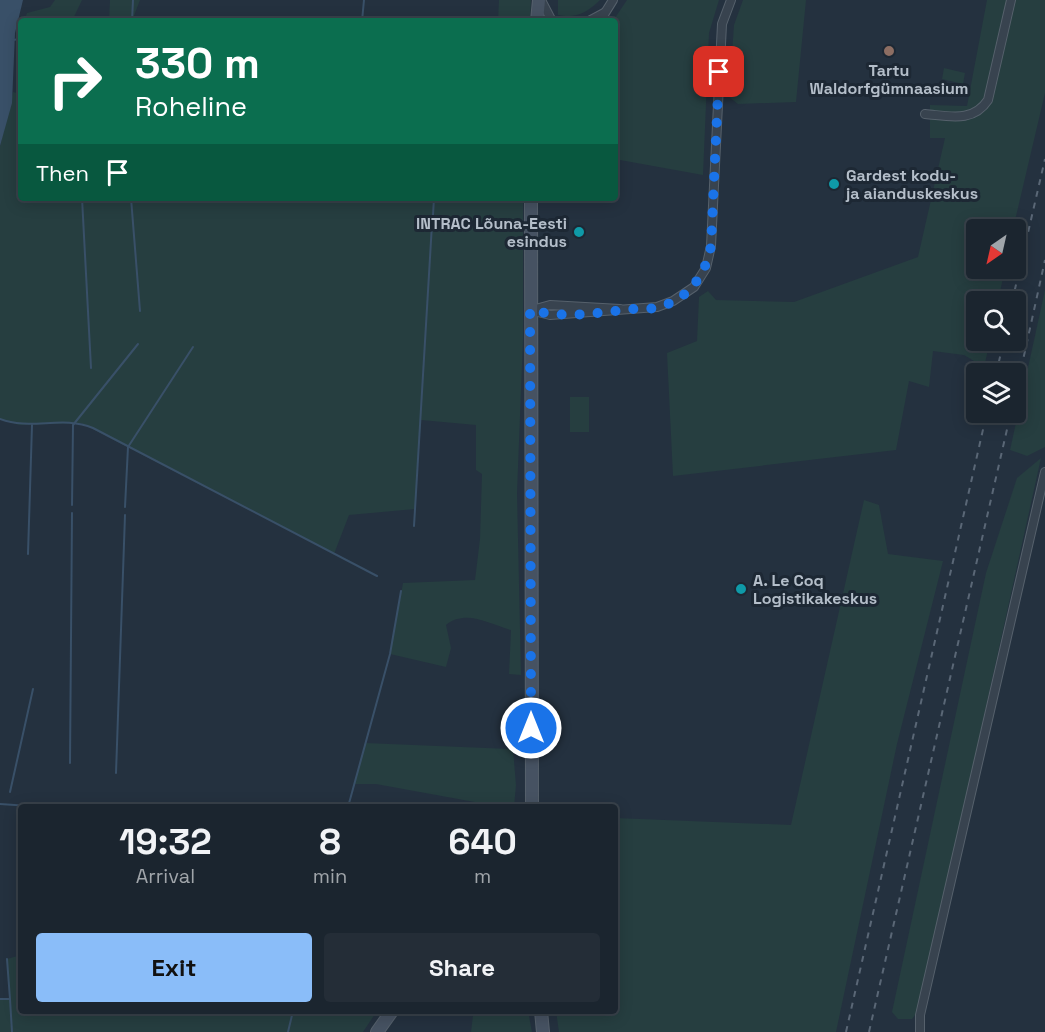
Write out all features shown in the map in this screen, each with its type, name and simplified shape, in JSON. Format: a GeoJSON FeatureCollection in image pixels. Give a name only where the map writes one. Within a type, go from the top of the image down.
{"type":"FeatureCollection","features":[{"type":"Feature","properties":{"kind":"main road"},"geometry":{"type":"LineString","coordinates":[[537,18],[540,0]]}},
{"type":"Feature","properties":{"kind":"main road"},"geometry":{"type":"LineString","coordinates":[[531,201],[532,804]]}},
{"type":"Feature","properties":{"kind":"main road"},"geometry":{"type":"LineString","coordinates":[[377,1032],[390,1014]]}},
{"type":"Feature","properties":{"kind":"main road"},"geometry":{"type":"LineString","coordinates":[[541,1014],[543,1032]]}},
{"type":"Feature","properties":{"kind":"street"},"geometry":{"type":"LineString","coordinates":[[540,0],[550,18]]}},
{"type":"Feature","properties":{"kind":"street"},"geometry":{"type":"LineString","coordinates":[[602,18],[614,0]]}},
{"type":"Feature","properties":{"kind":"street"},"geometry":{"type":"LineString","coordinates":[[530,310],[550,305],[610,306],[624,309],[657,307],[672,301],[694,287],[706,268],[711,246],[722,24],[731,0]]}},
{"type":"Feature","properties":{"kind":"street"},"geometry":{"type":"LineString","coordinates":[[925,114],[966,117],[982,109],[988,100],[1011,0]]}},
{"type":"Feature","properties":{"kind":"street"},"geometry":{"type":"LineString","coordinates":[[595,18],[607,12]]}},
{"type":"Feature","properties":{"kind":"street"},"geometry":{"type":"LineString","coordinates":[[921,1032],[920,1015],[1045,472]]}},
{"type":"Feature","properties":{"kind":"green space"},"geometry":{"type":"Polygon","coordinates":[[[55,0],[82,0],[73,18],[25,18],[27,13],[50,7],[55,0]]]}},
{"type":"Feature","properties":{"kind":"green space"},"geometry":{"type":"Polygon","coordinates":[[[110,0],[140,0],[133,18],[109,18],[110,0]]]}},
{"type":"Feature","properties":{"kind":"green space"},"geometry":{"type":"Polygon","coordinates":[[[499,0],[531,0],[530,18],[498,18],[499,0]]]}},
{"type":"Feature","properties":{"kind":"green space"},"geometry":{"type":"Polygon","coordinates":[[[558,0],[600,0],[586,11],[564,16],[558,15],[558,0]]]}},
{"type":"Feature","properties":{"kind":"green space"},"geometry":{"type":"Polygon","coordinates":[[[627,0],[719,0],[709,33],[703,175],[620,160],[618,169],[618,18],[615,18],[627,0]]]}},
{"type":"Feature","properties":{"kind":"green space"},"geometry":{"type":"Polygon","coordinates":[[[743,0],[806,0],[796,102],[738,104],[729,97],[734,25],[743,0]]]}},
{"type":"Feature","properties":{"kind":"green space"},"geometry":{"type":"Polygon","coordinates":[[[987,0],[1045,0],[1045,93],[1015,219],[966,219],[966,279],[1003,279],[1000,291],[966,291],[966,351],[988,351],[985,363],[977,363],[964,355],[933,351],[929,387],[909,381],[896,450],[673,476],[667,353],[697,341],[699,297],[708,291],[716,300],[794,302],[918,257],[945,138],[930,138],[930,105],[967,106],[987,0]]]}},
{"type":"Feature","properties":{"kind":"green space"},"geometry":{"type":"Polygon","coordinates":[[[944,68],[965,73],[963,84],[942,79],[944,68]]]}},
{"type":"Feature","properties":{"kind":"green space"},"geometry":{"type":"Polygon","coordinates":[[[13,92],[18,93],[18,201],[523,201],[523,339],[517,493],[521,675],[509,674],[511,630],[478,619],[461,618],[446,625],[451,648],[446,667],[390,654],[403,583],[475,580],[480,539],[482,474],[476,470],[476,425],[421,420],[415,509],[349,515],[334,554],[81,423],[19,425],[0,419],[0,146],[13,92]]]}},
{"type":"Feature","properties":{"kind":"green space"},"geometry":{"type":"Polygon","coordinates":[[[1045,290],[1045,447],[1027,456],[1010,450],[1016,423],[1026,423],[1026,377],[1045,290]]]}},
{"type":"Feature","properties":{"kind":"green space"},"geometry":{"type":"Polygon","coordinates":[[[570,397],[589,397],[589,432],[570,432],[570,397]]]}},
{"type":"Feature","properties":{"kind":"green space"},"geometry":{"type":"Polygon","coordinates":[[[1041,458],[919,1010],[912,1019],[898,1019],[892,1012],[986,573],[1017,478],[1041,458]]]}},
{"type":"Feature","properties":{"kind":"green space"},"geometry":{"type":"Polygon","coordinates":[[[864,500],[879,505],[888,554],[943,561],[897,744],[836,1032],[559,1032],[556,1014],[618,1014],[618,818],[791,825],[864,500]]]}},
{"type":"Feature","properties":{"kind":"green space"},"geometry":{"type":"Polygon","coordinates":[[[365,743],[513,749],[516,785],[514,804],[486,804],[376,784],[354,784],[365,743]]]}},
{"type":"Feature","properties":{"kind":"green space"},"geometry":{"type":"Polygon","coordinates":[[[18,956],[18,1014],[375,1014],[363,1032],[0,1032],[0,999],[10,999],[7,959],[18,956]]]}},
{"type":"Feature","properties":{"kind":"green space"},"geometry":{"type":"Polygon","coordinates":[[[529,1014],[532,1032],[471,1032],[473,1015],[529,1014]]]}},
{"type":"Feature","properties":{"kind":"water"},"geometry":{"type":"Polygon","coordinates":[[[0,0],[23,0],[15,33],[12,103],[0,146],[0,0]]]}},
{"type":"Feature","properties":{"kind":"waterway"},"geometry":{"type":"LineString","coordinates":[[132,18],[133,0]]}},
{"type":"Feature","properties":{"kind":"waterway"},"geometry":{"type":"LineString","coordinates":[[362,18],[364,0]]}},
{"type":"Feature","properties":{"kind":"waterway"},"geometry":{"type":"LineString","coordinates":[[12,40],[18,39]]}},
{"type":"Feature","properties":{"kind":"waterway"},"geometry":{"type":"LineString","coordinates":[[82,201],[91,368]]}},
{"type":"Feature","properties":{"kind":"waterway"},"geometry":{"type":"LineString","coordinates":[[131,201],[140,311]]}},
{"type":"Feature","properties":{"kind":"waterway"},"geometry":{"type":"LineString","coordinates":[[433,215],[434,201]]}},
{"type":"Feature","properties":{"kind":"waterway"},"geometry":{"type":"LineString","coordinates":[[414,526],[432,224]]}},
{"type":"Feature","properties":{"kind":"waterway"},"geometry":{"type":"LineString","coordinates":[[72,505],[73,425],[138,344]]}},
{"type":"Feature","properties":{"kind":"waterway"},"geometry":{"type":"LineString","coordinates":[[125,507],[128,447],[193,347]]}},
{"type":"Feature","properties":{"kind":"waterway"},"geometry":{"type":"LineString","coordinates":[[0,419],[23,424],[81,424],[93,428],[377,576]]}},
{"type":"Feature","properties":{"kind":"waterway"},"geometry":{"type":"LineString","coordinates":[[28,554],[32,425]]}},
{"type":"Feature","properties":{"kind":"waterway"},"geometry":{"type":"LineString","coordinates":[[70,763],[72,513]]}},
{"type":"Feature","properties":{"kind":"waterway"},"geometry":{"type":"LineString","coordinates":[[116,773],[125,515]]}},
{"type":"Feature","properties":{"kind":"waterway"},"geometry":{"type":"LineString","coordinates":[[349,804],[390,654],[401,591]]}},
{"type":"Feature","properties":{"kind":"waterway"},"geometry":{"type":"LineString","coordinates":[[10,792],[33,689]]}},
{"type":"Feature","properties":{"kind":"waterway"},"geometry":{"type":"LineString","coordinates":[[0,804],[18,805]]}},
{"type":"Feature","properties":{"kind":"waterway"},"geometry":{"type":"LineString","coordinates":[[7,959],[10,999]]}},
{"type":"Feature","properties":{"kind":"waterway"},"geometry":{"type":"LineString","coordinates":[[0,999],[10,999],[12,1032]]}},
{"type":"Feature","properties":{"kind":"waterway"},"geometry":{"type":"LineString","coordinates":[[288,1032],[292,1014]]}},
{"type":"Feature","properties":{"kind":"railway"},"geometry":{"type":"LineString","coordinates":[[1015,291],[1045,159]]}},
{"type":"Feature","properties":{"kind":"railway"},"geometry":{"type":"LineString","coordinates":[[1022,363],[1045,260]]}},
{"type":"Feature","properties":{"kind":"railway"},"geometry":{"type":"LineString","coordinates":[[999,363],[1001,351]]}},
{"type":"Feature","properties":{"kind":"railway"},"geometry":{"type":"LineString","coordinates":[[846,1032],[984,423]]}},
{"type":"Feature","properties":{"kind":"railway"},"geometry":{"type":"LineString","coordinates":[[869,1032],[1008,423]]}},
{"type":"Feature","properties":{"kind":"place","name":"Tartu Waldorfgümnaasium"},"geometry":{"type":"Point","coordinates":[889,51]}},
{"type":"Feature","properties":{"kind":"place","name":"Gardest kodu- ja aianduskeskus"},"geometry":{"type":"Point","coordinates":[834,184]}},
{"type":"Feature","properties":{"kind":"place","name":"INTRAC Lõuna-Eesti esindus"},"geometry":{"type":"Point","coordinates":[579,232]}},
{"type":"Feature","properties":{"kind":"place","name":"A. Le Coq Logistikakeskus"},"geometry":{"type":"Point","coordinates":[741,589]}},
{"type":"Feature","properties":{"kind":"route"},"geometry":{"type":"LineString","coordinates":[[531,728],[530,310],[550,315],[646,309],[672,301],[694,287],[706,268],[711,246],[719,72]]}}]}
